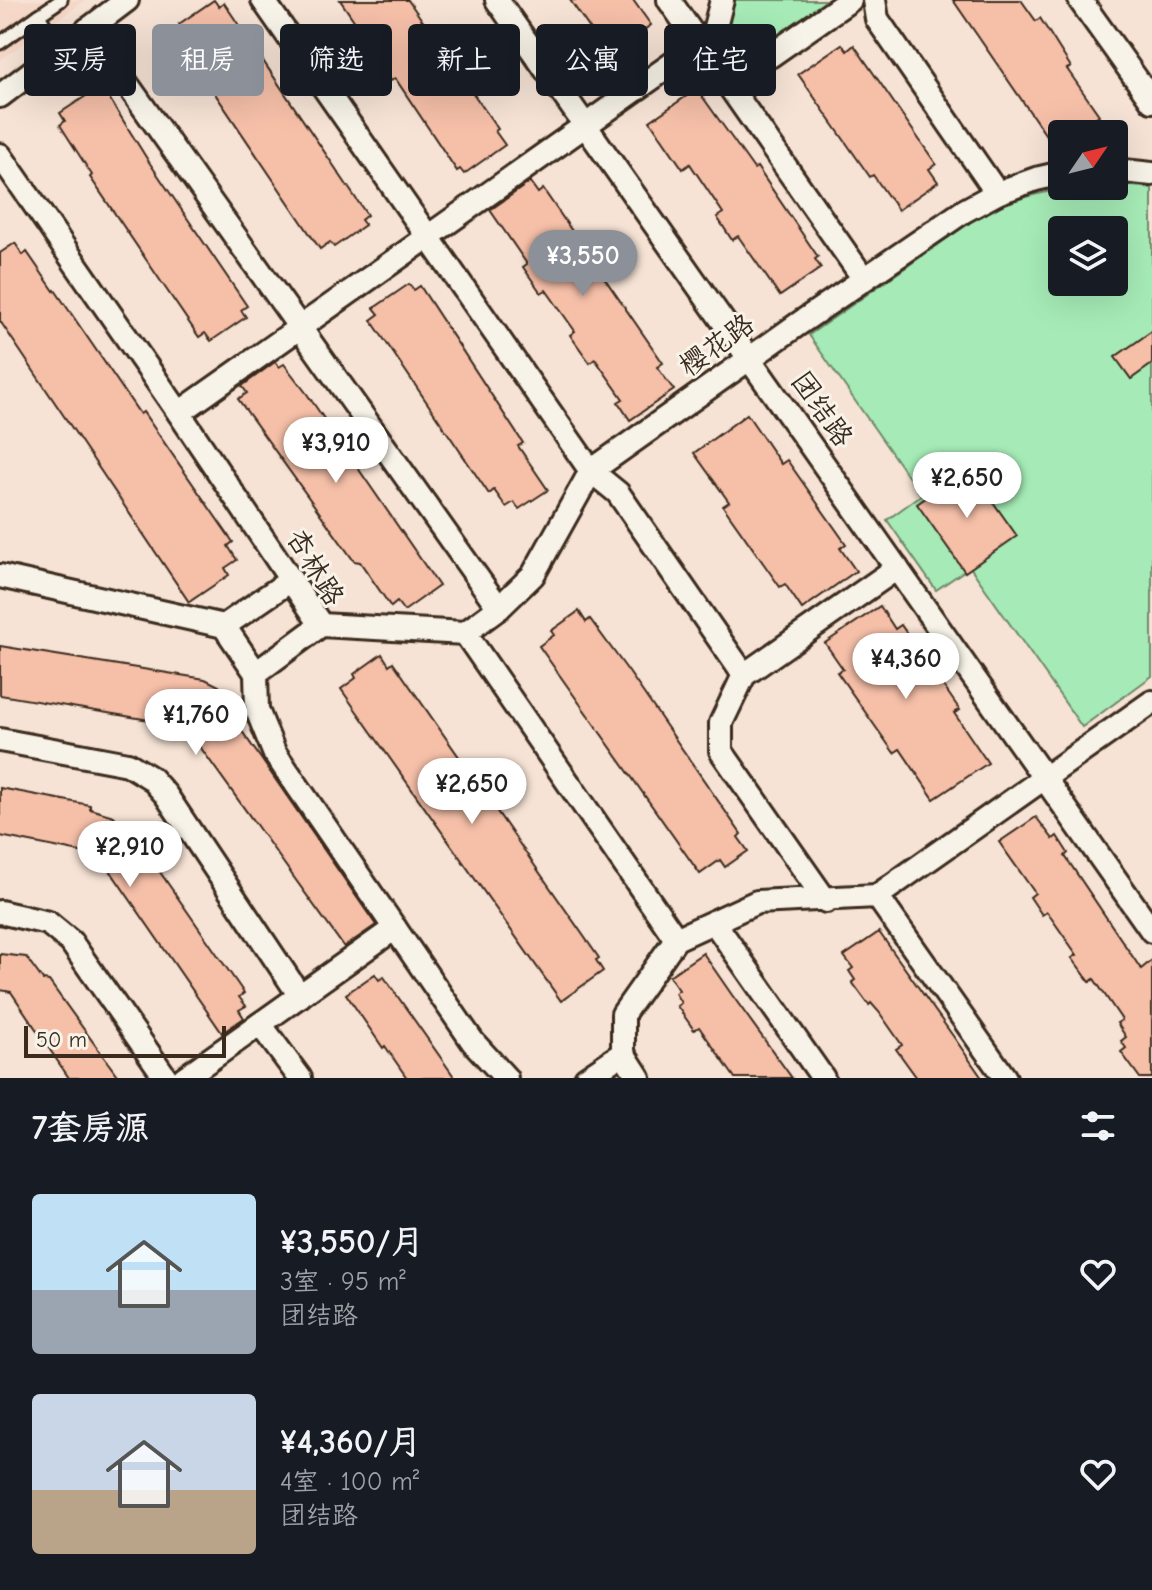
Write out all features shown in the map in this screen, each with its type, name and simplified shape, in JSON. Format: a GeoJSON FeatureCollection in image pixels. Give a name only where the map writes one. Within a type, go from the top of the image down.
{"type":"FeatureCollection","features":[{"type":"Feature","properties":{"kind":"street"},"geometry":{"type":"LineString","coordinates":[[95,24],[127,0]]}},
{"type":"Feature","properties":{"kind":"street"},"geometry":{"type":"LineString","coordinates":[[263,0],[591,471],[618,493],[744,675]]}},
{"type":"Feature","properties":{"kind":"street","name":"团结路"},"geometry":{"type":"LineString","coordinates":[[497,0],[1152,931]]}},
{"type":"Feature","properties":{"kind":"street"},"geometry":{"type":"LineString","coordinates":[[669,0],[691,24]]}},
{"type":"Feature","properties":{"kind":"street"},"geometry":{"type":"LineString","coordinates":[[712,24],[722,0]]}},
{"type":"Feature","properties":{"kind":"street"},"geometry":{"type":"LineString","coordinates":[[776,52],[850,0]]}},
{"type":"Feature","properties":{"kind":"street"},"geometry":{"type":"LineString","coordinates":[[874,0],[877,19],[997,193]]}},
{"type":"Feature","properties":{"kind":"street"},"geometry":{"type":"LineString","coordinates":[[1080,0],[1152,101]]}},
{"type":"Feature","properties":{"kind":"street"},"geometry":{"type":"LineString","coordinates":[[179,413],[664,69]]}},
{"type":"Feature","properties":{"kind":"street"},"geometry":{"type":"LineString","coordinates":[[0,96],[24,78]]}},
{"type":"Feature","properties":{"kind":"street"},"geometry":{"type":"LineString","coordinates":[[136,96],[499,608]]}},
{"type":"Feature","properties":{"kind":"street"},"geometry":{"type":"LineString","coordinates":[[743,96],[864,279]]}},
{"type":"Feature","properties":{"kind":"street","name":"杏林路"},"geometry":{"type":"LineString","coordinates":[[0,155],[321,625],[256,673]]}},
{"type":"Feature","properties":{"kind":"street"},"geometry":{"type":"LineString","coordinates":[[1128,171],[1152,174]]}},
{"type":"Feature","properties":{"kind":"street","name":"樱花路"},"geometry":{"type":"LineString","coordinates":[[465,633],[499,608],[533,575],[591,471],[964,211],[997,193],[1048,176]]}},
{"type":"Feature","properties":{"kind":"street"},"geometry":{"type":"LineString","coordinates":[[826,901],[721,751],[721,723],[744,675],[897,568]]}},
{"type":"Feature","properties":{"kind":"street"},"geometry":{"type":"LineString","coordinates":[[0,576],[224,626],[256,673],[257,710],[274,752],[473,1042],[506,1078]]}},
{"type":"Feature","properties":{"kind":"street"},"geometry":{"type":"LineString","coordinates":[[224,626],[291,580]]}},
{"type":"Feature","properties":{"kind":"street"},"geometry":{"type":"LineString","coordinates":[[321,625],[465,633],[676,939]]}},
{"type":"Feature","properties":{"kind":"street"},"geometry":{"type":"LineString","coordinates":[[639,1078],[623,1053],[623,1014],[676,939],[757,902],[826,901],[877,896],[1152,702]]}},
{"type":"Feature","properties":{"kind":"street"},"geometry":{"type":"LineString","coordinates":[[0,740],[128,764],[151,778],[166,795],[300,996]]}},
{"type":"Feature","properties":{"kind":"street"},"geometry":{"type":"LineString","coordinates":[[877,896],[1005,1078]]}},
{"type":"Feature","properties":{"kind":"street"},"geometry":{"type":"LineString","coordinates":[[0,912],[48,923],[71,942],[166,1078]]}},
{"type":"Feature","properties":{"kind":"street"},"geometry":{"type":"LineString","coordinates":[[714,922],[823,1078]]}},
{"type":"Feature","properties":{"kind":"street"},"geometry":{"type":"LineString","coordinates":[[184,1078],[395,928]]}},
{"type":"Feature","properties":{"kind":"street"},"geometry":{"type":"LineString","coordinates":[[260,1024],[300,1078]]}},
{"type":"Feature","properties":{"kind":"street"},"geometry":{"type":"LineString","coordinates":[[586,1078],[623,1053]]}},
{"type":"Feature","properties":{"kind":"lane"},"geometry":{"type":"LineString","coordinates":[[0,43],[61,0]]}},
{"type":"Feature","properties":{"kind":"lane"},"geometry":{"type":"LineString","coordinates":[[39,15],[44,24]]}},
{"type":"Feature","properties":{"kind":"shaded area"},"geometry":{"type":"Polygon","coordinates":[[[0,0],[86,0],[52,24],[24,24],[24,43],[0,60],[0,0]]]}},
{"type":"Feature","properties":{"kind":"green space"},"geometry":{"type":"Polygon","coordinates":[[[725,0],[849,0],[776,50],[776,24],[719,24],[725,0]]]}},
{"type":"Feature","properties":{"kind":"green space"},"geometry":{"type":"Polygon","coordinates":[[[1128,185],[1152,188],[1152,676],[1082,727],[970,567],[936,590],[887,520],[921,495],[809,335],[992,207],[1048,192],[1048,200],[1128,200],[1128,185]]]}},
{"type":"Feature","properties":{"kind":"building"},"geometry":{"type":"Polygon","coordinates":[[[214,0],[219,7],[224,3],[238,24],[179,24],[214,0]]]}},
{"type":"Feature","properties":{"kind":"building"},"geometry":{"type":"Polygon","coordinates":[[[340,0],[408,0],[425,24],[408,24],[408,96],[475,96],[505,145],[464,174],[460,169],[457,171],[395,78],[392,80],[392,24],[356,24],[340,0]]]}},
{"type":"Feature","properties":{"kind":"building"},"geometry":{"type":"Polygon","coordinates":[[[570,0],[633,0],[651,25],[648,27],[648,24],[587,24],[570,0]]]}},
{"type":"Feature","properties":{"kind":"building"},"geometry":{"type":"Polygon","coordinates":[[[953,0],[1021,0],[1036,21],[1040,18],[1071,67],[1067,69],[1099,115],[1092,120],[1048,120],[1048,138],[953,0]]]}},
{"type":"Feature","properties":{"kind":"building"},"geometry":{"type":"Polygon","coordinates":[[[842,44],[847,51],[854,45],[936,164],[929,169],[938,182],[898,210],[873,175],[870,177],[798,74],[842,44]]]}},
{"type":"Feature","properties":{"kind":"building"},"geometry":{"type":"Polygon","coordinates":[[[264,62],[280,86],[280,96],[287,96],[367,215],[361,220],[365,225],[334,247],[330,242],[320,249],[217,96],[264,96],[264,62]]]}},
{"type":"Feature","properties":{"kind":"building"},"geometry":{"type":"Polygon","coordinates":[[[86,96],[108,96],[247,306],[241,310],[246,317],[211,341],[205,333],[199,337],[90,177],[92,175],[60,125],[65,121],[60,113],[86,96]]]}},
{"type":"Feature","properties":{"kind":"building"},"geometry":{"type":"Polygon","coordinates":[[[687,96],[702,96],[754,169],[757,167],[818,257],[815,259],[821,268],[780,296],[738,236],[732,240],[717,217],[723,213],[690,164],[683,169],[650,121],[687,96]]]}},
{"type":"Feature","properties":{"kind":"building"},"geometry":{"type":"Polygon","coordinates":[[[530,182],[538,193],[543,189],[663,363],[657,367],[674,390],[630,420],[618,402],[623,399],[595,359],[590,363],[570,335],[575,331],[546,290],[541,293],[523,267],[527,264],[490,210],[530,182]]]}},
{"type":"Feature","properties":{"kind":"building"},"geometry":{"type":"Polygon","coordinates":[[[15,243],[23,255],[27,252],[55,290],[233,542],[228,546],[237,560],[225,568],[229,575],[189,602],[0,321],[0,253],[15,243]]]}},
{"type":"Feature","properties":{"kind":"building"},"geometry":{"type":"Polygon","coordinates":[[[409,284],[414,290],[420,286],[523,443],[518,446],[548,490],[519,509],[514,502],[506,507],[494,490],[489,494],[371,320],[379,314],[374,308],[409,284]]]}},
{"type":"Feature","properties":{"kind":"building"},"geometry":{"type":"Polygon","coordinates":[[[1152,331],[1152,364],[1131,379],[1115,357],[1152,331]]]}},
{"type":"Feature","properties":{"kind":"building"},"geometry":{"type":"Polygon","coordinates":[[[275,362],[279,367],[284,364],[307,394],[439,586],[404,611],[397,602],[391,607],[360,562],[354,561],[238,399],[247,393],[242,386],[275,362]]]}},
{"type":"Feature","properties":{"kind":"building"},"geometry":{"type":"Polygon","coordinates":[[[747,414],[781,464],[787,460],[846,544],[840,548],[856,571],[802,609],[785,584],[780,587],[723,506],[729,502],[694,453],[747,414]]]}},
{"type":"Feature","properties":{"kind":"building"},"geometry":{"type":"Polygon","coordinates":[[[969,468],[1017,536],[965,572],[917,504],[969,468]]]}},
{"type":"Feature","properties":{"kind":"building"},"geometry":{"type":"Polygon","coordinates":[[[880,606],[895,629],[901,625],[960,710],[954,713],[988,763],[934,799],[900,749],[894,753],[837,672],[843,669],[825,643],[880,606]]]}},
{"type":"Feature","properties":{"kind":"building"},"geometry":{"type":"Polygon","coordinates":[[[579,611],[586,622],[590,619],[629,672],[741,834],[738,837],[748,851],[725,867],[720,860],[700,874],[539,646],[554,635],[551,631],[579,611]]]}},
{"type":"Feature","properties":{"kind":"building"},"geometry":{"type":"Polygon","coordinates":[[[0,646],[205,679],[219,686],[240,716],[235,721],[376,925],[344,947],[185,726],[0,695],[0,646]]]}},
{"type":"Feature","properties":{"kind":"building"},"geometry":{"type":"Polygon","coordinates":[[[382,654],[389,665],[393,662],[599,958],[596,960],[603,971],[561,1001],[341,689],[356,678],[354,674],[382,654]]]}},
{"type":"Feature","properties":{"kind":"building"},"geometry":{"type":"Polygon","coordinates":[[[0,788],[90,805],[90,809],[114,816],[131,839],[137,839],[244,993],[239,997],[246,1006],[239,1010],[244,1018],[222,1033],[100,856],[0,836],[0,788]]]}},
{"type":"Feature","properties":{"kind":"building"},"geometry":{"type":"Polygon","coordinates":[[[1036,817],[1053,839],[1057,836],[1068,853],[1065,856],[1141,969],[1152,960],[1152,1078],[1140,1078],[1121,1052],[1126,1048],[1121,1041],[1126,1037],[1117,1023],[1122,1020],[1094,979],[1090,982],[1072,958],[1077,955],[1047,912],[1042,915],[1030,897],[1035,893],[999,842],[1036,817]]]}},
{"type":"Feature","properties":{"kind":"building"},"geometry":{"type":"Polygon","coordinates":[[[879,932],[982,1078],[917,1078],[896,1049],[902,1045],[879,1012],[871,1003],[869,1005],[852,982],[855,980],[849,971],[853,968],[844,956],[879,932]]]}},
{"type":"Feature","properties":{"kind":"building"},"geometry":{"type":"Polygon","coordinates":[[[703,953],[792,1078],[735,1078],[699,1027],[694,1030],[677,1006],[681,1003],[675,993],[679,990],[669,976],[703,953]]]}},
{"type":"Feature","properties":{"kind":"building"},"geometry":{"type":"Polygon","coordinates":[[[0,954],[26,957],[43,980],[49,981],[119,1078],[69,1078],[11,992],[0,990],[0,954]]]}},
{"type":"Feature","properties":{"kind":"building"},"geometry":{"type":"Polygon","coordinates":[[[375,974],[379,980],[384,977],[455,1078],[407,1078],[385,1046],[383,1048],[346,994],[375,974]]]}}]}
